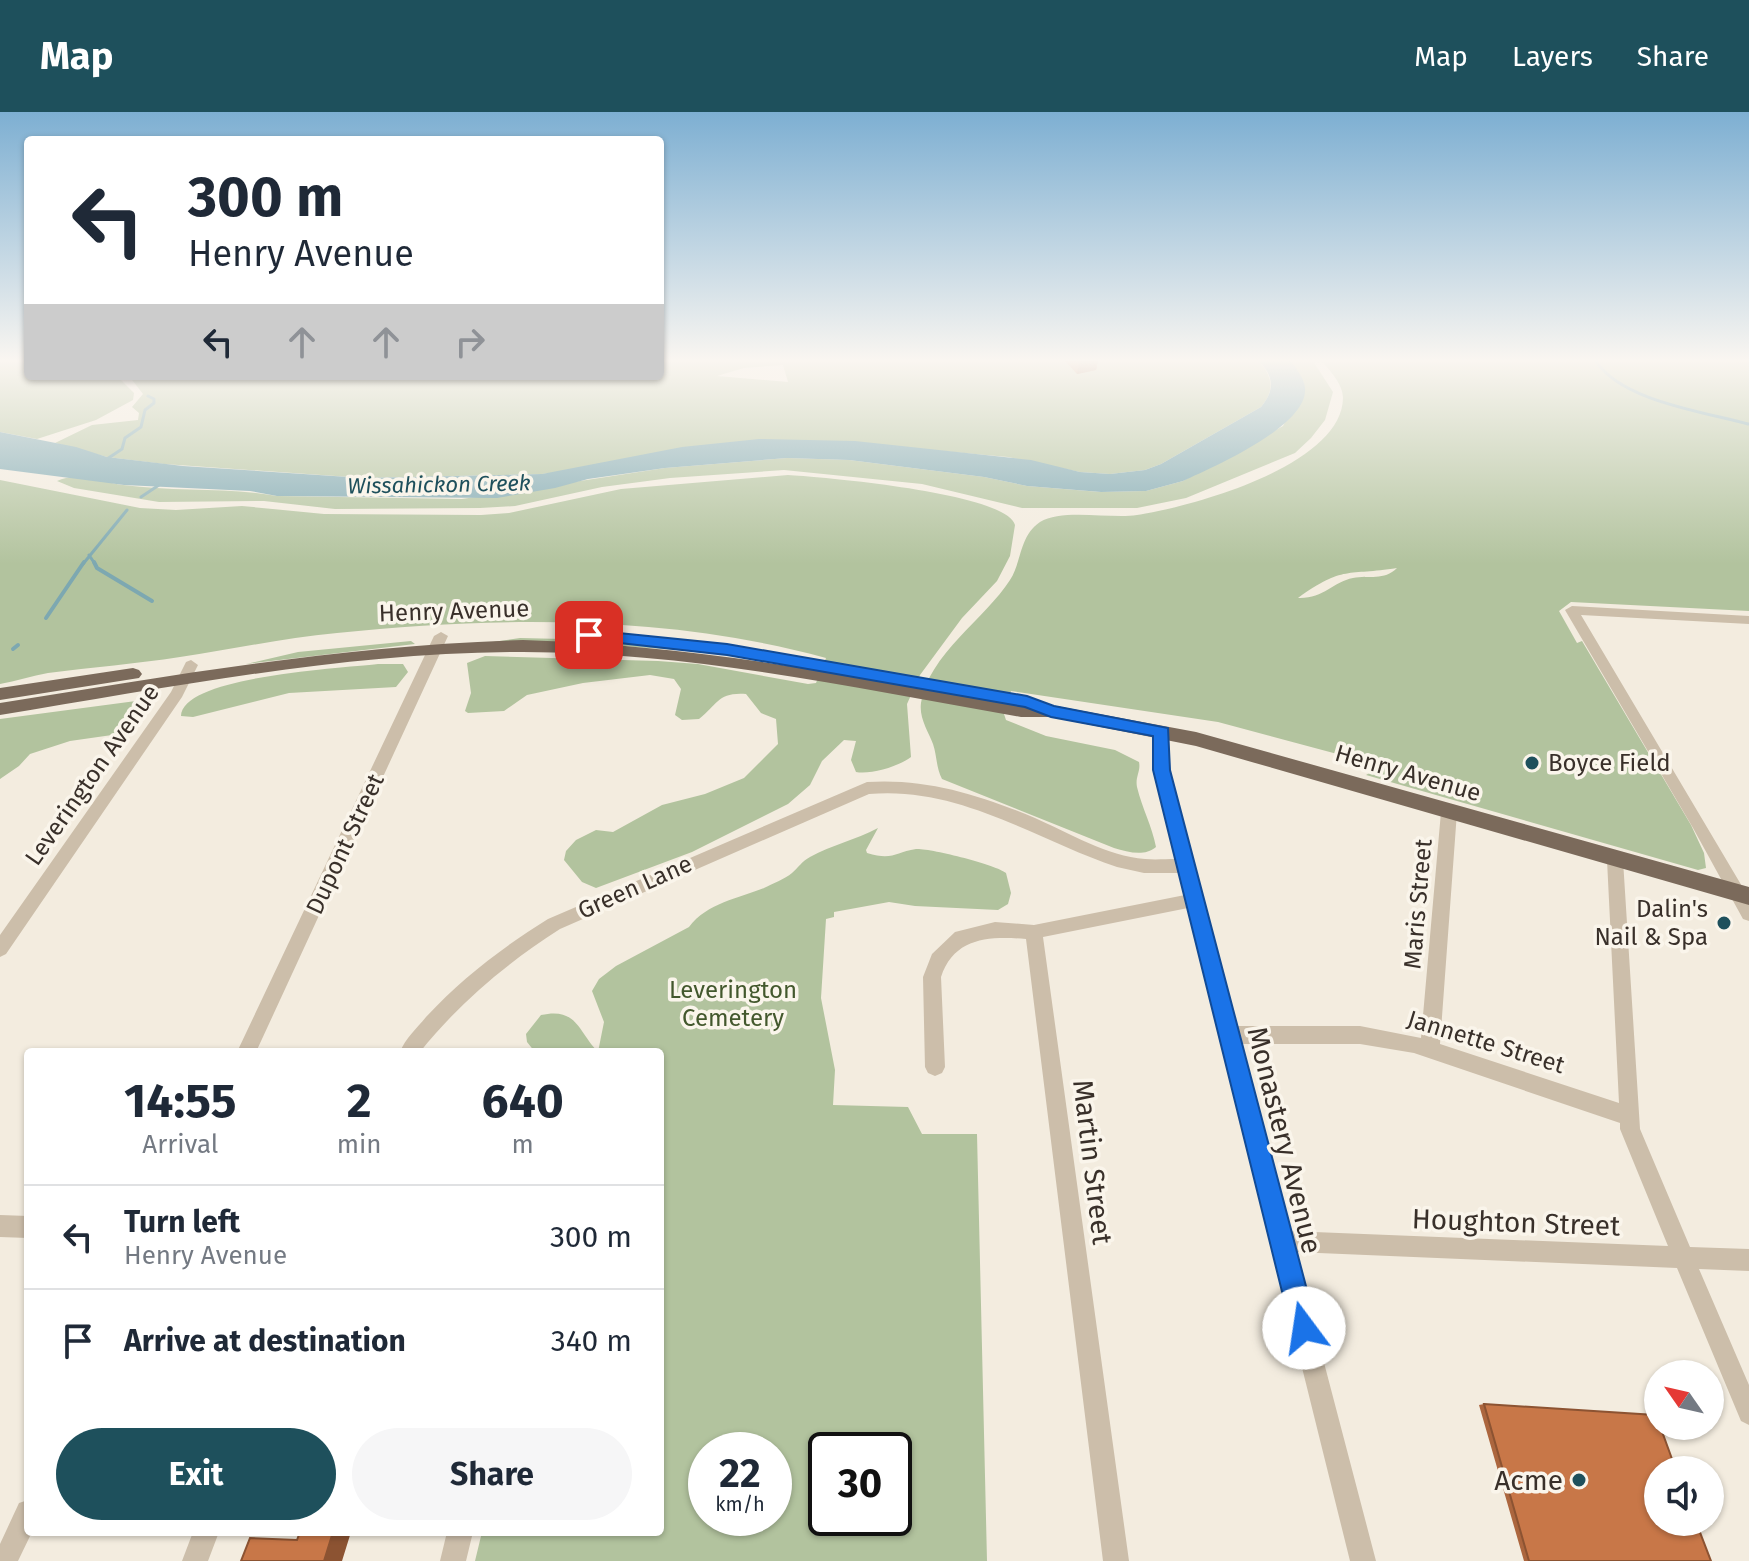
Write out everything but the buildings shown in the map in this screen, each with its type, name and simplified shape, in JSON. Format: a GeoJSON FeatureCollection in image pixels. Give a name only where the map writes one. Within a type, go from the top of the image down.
{"type":"FeatureCollection","features":[{"type":"Feature","properties":{"kind":"main road","name":"Henry Avenue"},"geometry":{"type":"LineString","coordinates":[[0,694],[439,642],[608,649],[805,668],[1162,732],[1743,895]]}},
{"type":"Feature","properties":{"kind":"main road","name":"Henry Avenue"},"geometry":{"type":"LineString","coordinates":[[0,709],[188,672]]}},
{"type":"Feature","properties":{"kind":"street"},"geometry":{"type":"LineString","coordinates":[[1749,620],[1572,610],[1743,895],[1749,914]]}},
{"type":"Feature","properties":{"kind":"street","name":"Dupont Street"},"geometry":{"type":"LineString","coordinates":[[248,1048],[439,642]]}},
{"type":"Feature","properties":{"kind":"street","name":"Leverington Avenue"},"geometry":{"type":"LineString","coordinates":[[0,949],[188,672]]}},
{"type":"Feature","properties":{"kind":"street","name":"Monastery Avenue"},"geometry":{"type":"LineString","coordinates":[[1162,732],[1159,760],[1363,1561]]}},
{"type":"Feature","properties":{"kind":"street","name":"Green Lane"},"geometry":{"type":"LineString","coordinates":[[413,1048],[470,984],[511,951],[554,924],[844,795],[867,788],[898,785],[942,791],[1131,864],[1185,866]]}},
{"type":"Feature","properties":{"kind":"street","name":"Maris Street"},"geometry":{"type":"LineString","coordinates":[[1430,1047],[1449,812]]}},
{"type":"Feature","properties":{"kind":"street"},"geometry":{"type":"LineString","coordinates":[[1615,860],[1628,1116],[1634,1141],[1749,1413]]}},
{"type":"Feature","properties":{"kind":"street"},"geometry":{"type":"LineString","coordinates":[[935,1067],[932,988],[938,959],[953,943],[971,933],[995,929],[1034,932],[1195,900]]}},
{"type":"Feature","properties":{"kind":"street","name":"Martin Street"},"geometry":{"type":"LineString","coordinates":[[1034,932],[1116,1561]]}},
{"type":"Feature","properties":{"kind":"street","name":"Jannette Street"},"geometry":{"type":"LineString","coordinates":[[1229,1035],[1360,1035],[1430,1047],[1628,1116]]}},
{"type":"Feature","properties":{"kind":"street"},"geometry":{"type":"LineString","coordinates":[[0,1226],[24,1227]]}},
{"type":"Feature","properties":{"kind":"street","name":"Houghton Street"},"geometry":{"type":"LineString","coordinates":[[1282,1241],[1749,1260]]}},
{"type":"Feature","properties":{"kind":"street"},"geometry":{"type":"LineString","coordinates":[[5,1561],[24,1521]]}},
{"type":"Feature","properties":{"kind":"street"},"geometry":{"type":"LineString","coordinates":[[195,1561],[204,1536]]}},
{"type":"Feature","properties":{"kind":"street"},"geometry":{"type":"LineString","coordinates":[[453,1561],[459,1536]]}},
{"type":"Feature","properties":{"kind":"green space"},"geometry":{"type":"Polygon","coordinates":[[[0,429],[69,429],[37,439],[0,432],[0,429]]]}},
{"type":"Feature","properties":{"kind":"green space"},"geometry":{"type":"Polygon","coordinates":[[[85,429],[1223,429],[1161,464],[1145,470],[1110,474],[1080,472],[1008,457],[831,441],[542,474],[364,478],[164,464],[107,457],[55,443],[85,429]]]}},
{"type":"Feature","properties":{"kind":"green space"},"geometry":{"type":"Polygon","coordinates":[[[1278,429],[1318,429],[1295,453],[1186,498],[1137,508],[1022,508],[922,484],[784,470],[670,478],[602,487],[515,506],[480,508],[335,509],[264,501],[159,502],[74,488],[57,481],[81,477],[142,487],[239,491],[277,496],[462,499],[665,468],[787,458],[849,460],[984,477],[1027,486],[1100,492],[1146,491],[1183,481],[1278,429]]]}},
{"type":"Feature","properties":{"kind":"green space"},"geometry":{"type":"Polygon","coordinates":[[[1331,429],[1749,429],[1749,611],[1571,602],[1559,611],[1577,643],[1582,641],[1691,825],[1704,853],[1706,868],[1698,870],[1366,775],[1382,766],[1218,722],[1011,691],[1004,714],[1006,720],[1046,736],[1115,750],[1139,762],[1137,787],[1156,847],[1141,853],[1114,848],[942,779],[921,714],[926,685],[946,653],[1010,580],[1024,542],[1033,528],[1049,518],[1061,516],[1137,515],[1191,503],[1260,479],[1318,444],[1331,429]],[[1397,568],[1336,576],[1298,598],[1314,596],[1353,578],[1382,576],[1397,568]]]}},
{"type":"Feature","properties":{"kind":"green space"},"geometry":{"type":"Polygon","coordinates":[[[788,475],[912,489],[981,504],[1004,514],[1015,525],[1010,556],[997,581],[962,618],[920,675],[907,704],[911,757],[885,769],[856,772],[851,760],[856,741],[844,740],[822,761],[810,785],[788,804],[692,852],[596,888],[582,882],[564,860],[566,851],[576,840],[596,830],[613,832],[662,805],[705,794],[744,778],[778,744],[776,719],[761,713],[746,694],[737,694],[719,700],[699,719],[682,720],[675,715],[681,689],[674,679],[650,675],[583,683],[527,695],[504,711],[468,713],[465,711],[471,693],[467,663],[485,656],[658,661],[698,664],[808,684],[816,683],[826,658],[706,634],[645,627],[521,622],[398,627],[317,635],[48,673],[0,684],[0,480],[140,508],[176,510],[242,506],[324,514],[481,515],[509,513],[621,489],[788,475]]]}},
{"type":"Feature","properties":{"kind":"green space"},"geometry":{"type":"Polygon","coordinates":[[[520,638],[606,640],[718,653],[595,644],[493,642],[520,638]]]}},
{"type":"Feature","properties":{"kind":"green space"},"geometry":{"type":"Polygon","coordinates":[[[411,641],[415,644],[246,664],[298,652],[411,641]]]}},
{"type":"Feature","properties":{"kind":"green space"},"geometry":{"type":"Polygon","coordinates":[[[403,664],[408,672],[396,687],[289,693],[193,717],[181,716],[188,702],[235,683],[267,676],[403,664]]]}},
{"type":"Feature","properties":{"kind":"green space"},"geometry":{"type":"Polygon","coordinates":[[[151,699],[149,711],[126,733],[70,741],[30,754],[0,779],[0,719],[151,699]]]}},
{"type":"Feature","properties":{"kind":"green space","name":"Leverington Cemetery"},"geometry":{"type":"Polygon","coordinates":[[[878,828],[867,853],[888,856],[924,849],[977,862],[1006,873],[1011,893],[1008,904],[998,910],[889,902],[834,912],[834,917],[826,919],[821,998],[835,1070],[833,1105],[908,1107],[922,1134],[977,1134],[987,1561],[475,1561],[481,1536],[664,1536],[664,1048],[599,1048],[604,1022],[592,991],[599,979],[616,966],[689,927],[705,912],[764,888],[792,873],[810,857],[878,828]]]}},
{"type":"Feature","properties":{"kind":"green space"},"geometry":{"type":"Polygon","coordinates":[[[562,1014],[576,1023],[595,1048],[532,1048],[527,1042],[526,1034],[541,1015],[562,1014]]]}},
{"type":"Feature","properties":{"kind":"water","name":"Wissahickon Creek"},"geometry":{"type":"Polygon","coordinates":[[[1223,429],[1278,429],[1237,455],[1183,481],[1146,491],[1101,492],[1027,486],[984,477],[849,460],[787,458],[665,468],[588,479],[497,498],[277,496],[250,491],[124,485],[0,469],[0,432],[76,447],[107,457],[183,466],[364,478],[542,474],[682,447],[759,439],[855,441],[1031,460],[1080,472],[1110,474],[1145,470],[1223,429]]]}},
{"type":"Feature","properties":{"kind":"waterway"},"geometry":{"type":"LineString","coordinates":[[107,459],[122,449],[125,438],[139,429]]}},
{"type":"Feature","properties":{"kind":"waterway"},"geometry":{"type":"LineString","coordinates":[[141,497],[159,485]]}},
{"type":"Feature","properties":{"kind":"waterway"},"geometry":{"type":"LineString","coordinates":[[90,556],[127,510]]}},
{"type":"Feature","properties":{"kind":"waterway"},"geometry":{"type":"LineString","coordinates":[[83,564],[90,556]]}},
{"type":"Feature","properties":{"kind":"waterway"},"geometry":{"type":"LineString","coordinates":[[90,556],[95,564]]}},
{"type":"Feature","properties":{"kind":"waterway"},"geometry":{"type":"LineString","coordinates":[[46,618],[84,562]]}},
{"type":"Feature","properties":{"kind":"waterway"},"geometry":{"type":"LineString","coordinates":[[95,564],[152,601]]}},
{"type":"Feature","properties":{"kind":"waterway"},"geometry":{"type":"LineString","coordinates":[[13,649],[18,645]]}},
{"type":"Feature","properties":{"kind":"place","name":"Boyce Field"},"geometry":{"type":"Point","coordinates":[1532,763]}},
{"type":"Feature","properties":{"kind":"place","name":"Dalin's Nail & Spa"},"geometry":{"type":"Point","coordinates":[1724,923]}},
{"type":"Feature","properties":{"kind":"place","name":"Acme"},"geometry":{"type":"Point","coordinates":[1579,1480]}},
{"type":"Feature","properties":{"kind":"route"},"geometry":{"type":"LineString","coordinates":[[589,635],[727,649],[1027,702],[1051,711],[1162,732],[1159,754],[1161,770],[1304,1328]]}}]}
